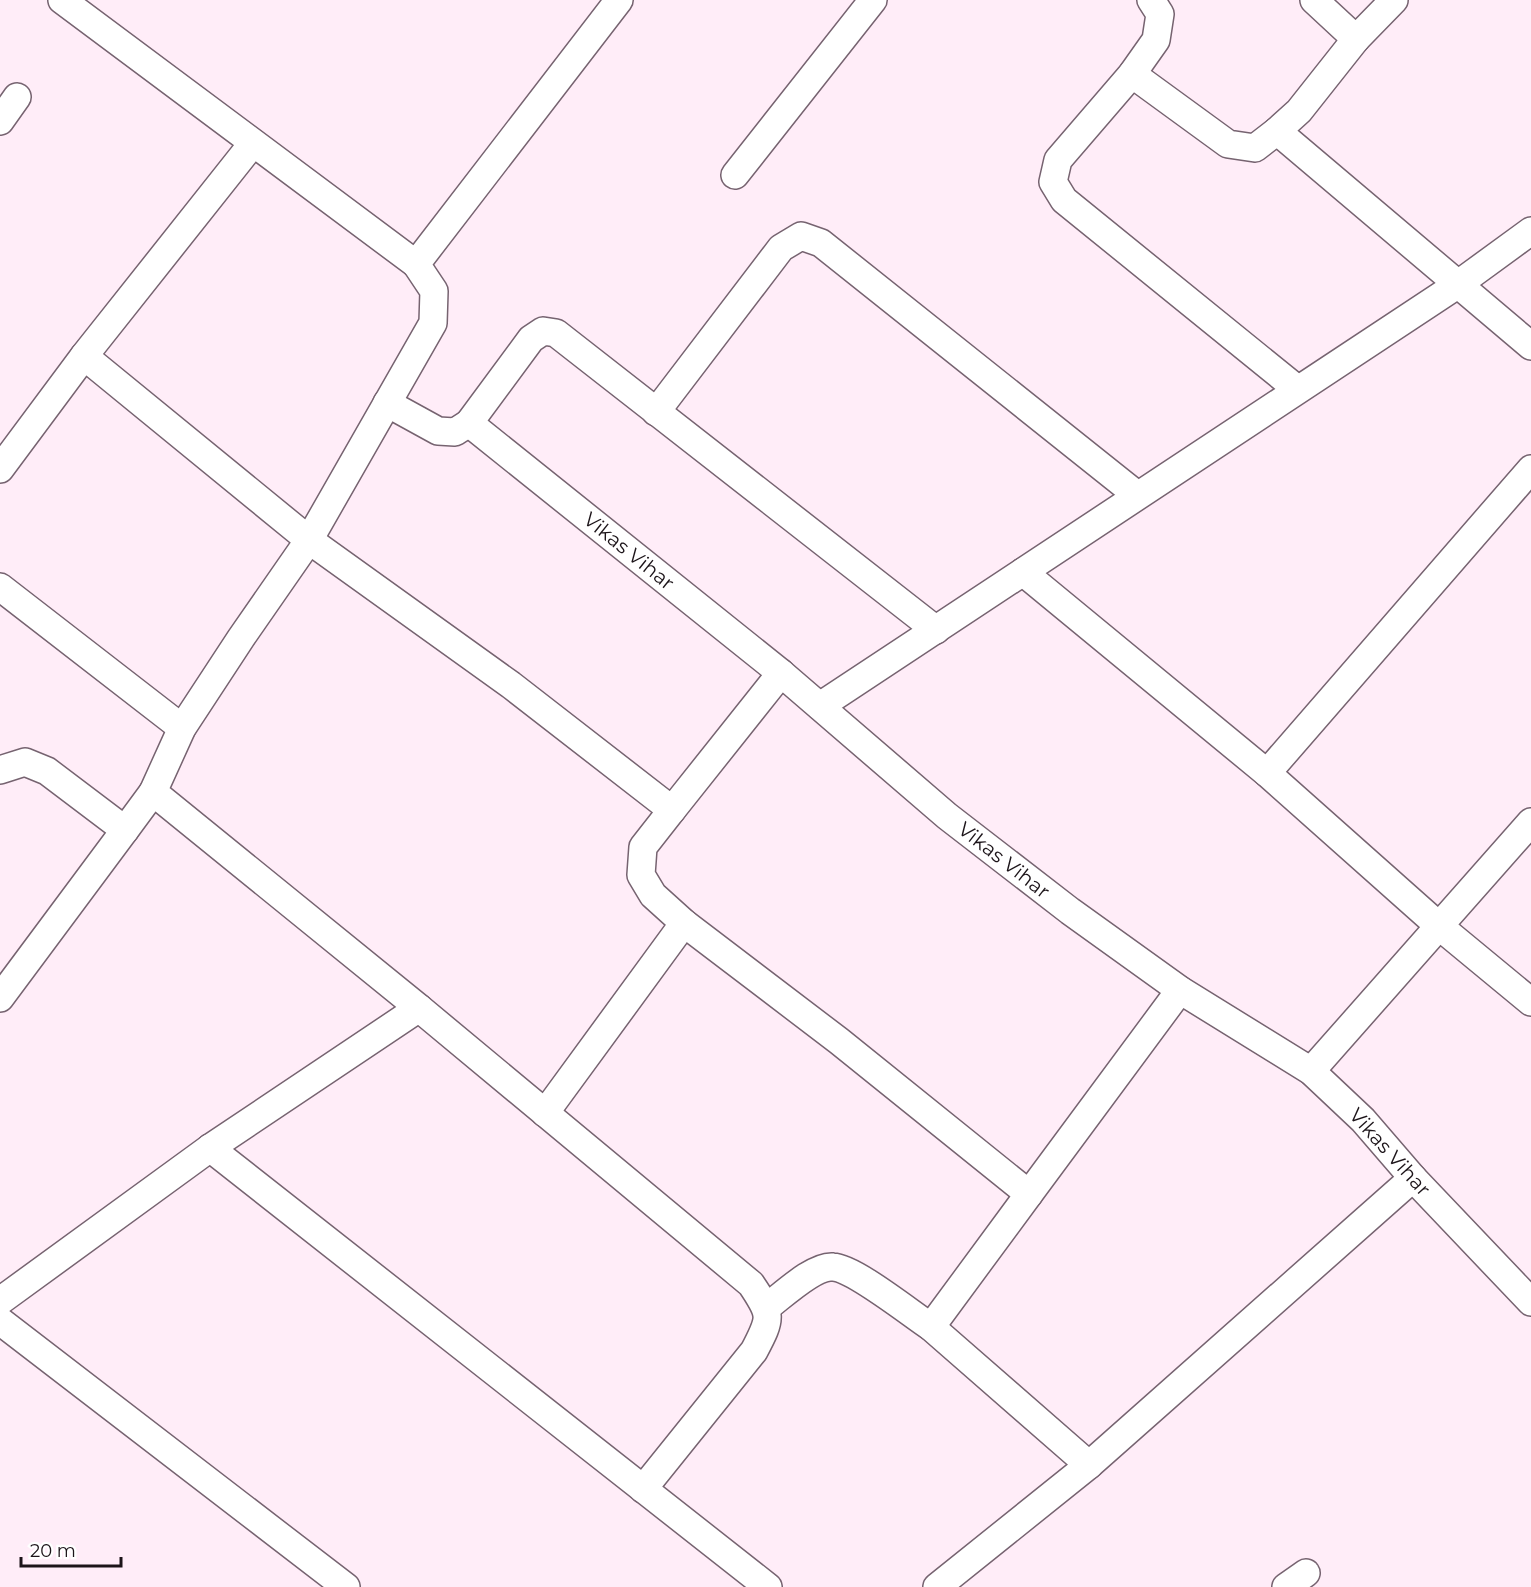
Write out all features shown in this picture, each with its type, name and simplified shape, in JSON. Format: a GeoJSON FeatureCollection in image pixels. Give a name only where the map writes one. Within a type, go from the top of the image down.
{"type":"FeatureCollection","features":[{"type":"Feature","properties":{"kind":"street"},"geometry":{"type":"LineString","coordinates":[[0,998],[153,792],[182,728],[309,540],[433,323],[434,291],[416,264],[62,0]]}},
{"type":"Feature","properties":{"kind":"street"},"geometry":{"type":"LineString","coordinates":[[416,264],[620,0]]}},
{"type":"Feature","properties":{"kind":"street"},"geometry":{"type":"LineString","coordinates":[[735,175],[873,0]]}},
{"type":"Feature","properties":{"kind":"street"},"geometry":{"type":"LineString","coordinates":[[1151,0],[1160,14],[1156,40],[1132,74],[1058,160],[1053,182],[1064,200],[1297,389]]}},
{"type":"Feature","properties":{"kind":"street"},"geometry":{"type":"LineString","coordinates":[[1314,0],[1356,39]]}},
{"type":"Feature","properties":{"kind":"street"},"geometry":{"type":"LineString","coordinates":[[1132,74],[1228,144],[1255,148],[1299,111],[1356,39],[1394,0]]}},
{"type":"Feature","properties":{"kind":"street"},"geometry":{"type":"LineString","coordinates":[[0,121],[17,97]]}},
{"type":"Feature","properties":{"kind":"street"},"geometry":{"type":"LineString","coordinates":[[1277,131],[1531,346]]}},
{"type":"Feature","properties":{"kind":"street"},"geometry":{"type":"LineString","coordinates":[[0,470],[84,356],[253,143]]}},
{"type":"Feature","properties":{"kind":"street"},"geometry":{"type":"LineString","coordinates":[[820,706],[1297,389],[1458,285],[1531,231]]}},
{"type":"Feature","properties":{"kind":"street"},"geometry":{"type":"LineString","coordinates":[[656,412],[782,248],[801,236],[821,243],[1137,495]]}},
{"type":"Feature","properties":{"kind":"street"},"geometry":{"type":"LineString","coordinates":[[387,403],[438,431],[455,432],[469,423],[531,339],[543,331],[556,333],[936,630]]}},
{"type":"Feature","properties":{"kind":"street"},"geometry":{"type":"LineString","coordinates":[[84,356],[309,540],[511,685],[672,810]]}},
{"type":"Feature","properties":{"kind":"street","name":"Vikas Vihar"},"geometry":{"type":"LineString","coordinates":[[469,423],[781,673],[947,816],[1070,911],[1180,990],[1311,1071],[1363,1120],[1413,1178],[1531,1302]]}},
{"type":"Feature","properties":{"kind":"street"},"geometry":{"type":"LineString","coordinates":[[1267,773],[1531,469]]}},
{"type":"Feature","properties":{"kind":"street"},"geometry":{"type":"LineString","coordinates":[[1023,572],[1267,773],[1439,926],[1531,1002]]}},
{"type":"Feature","properties":{"kind":"street"},"geometry":{"type":"LineString","coordinates":[[0,587],[182,728]]}},
{"type":"Feature","properties":{"kind":"street"},"geometry":{"type":"LineString","coordinates":[[781,673],[643,848],[641,875],[653,895],[684,924],[839,1041],[1029,1194]]}},
{"type":"Feature","properties":{"kind":"street"},"geometry":{"type":"LineString","coordinates":[[0,770],[25,762],[47,771],[125,830]]}},
{"type":"Feature","properties":{"kind":"street"},"geometry":{"type":"LineString","coordinates":[[153,792],[419,1008],[751,1284],[767,1307],[766,1328],[754,1350],[643,1489]]}},
{"type":"Feature","properties":{"kind":"street"},"geometry":{"type":"LineString","coordinates":[[1311,1071],[1531,822]]}},
{"type":"Feature","properties":{"kind":"street"},"geometry":{"type":"LineString","coordinates":[[545,1113],[684,924]]}},
{"type":"Feature","properties":{"kind":"street"},"geometry":{"type":"LineString","coordinates":[[931,1327],[1180,990]]}},
{"type":"Feature","properties":{"kind":"street"},"geometry":{"type":"LineString","coordinates":[[0,1301],[210,1148],[419,1008]]}},
{"type":"Feature","properties":{"kind":"street"},"geometry":{"type":"LineString","coordinates":[[210,1148],[768,1587]]}},
{"type":"Feature","properties":{"kind":"street"},"geometry":{"type":"LineString","coordinates":[[937,1587],[1089,1465],[1413,1178]]}},
{"type":"Feature","properties":{"kind":"street"},"geometry":{"type":"LineString","coordinates":[[767,1307],[811,1273],[832,1266],[853,1273],[931,1327],[1089,1465]]}},
{"type":"Feature","properties":{"kind":"street"},"geometry":{"type":"LineString","coordinates":[[0,1321],[346,1587]]}}]}
